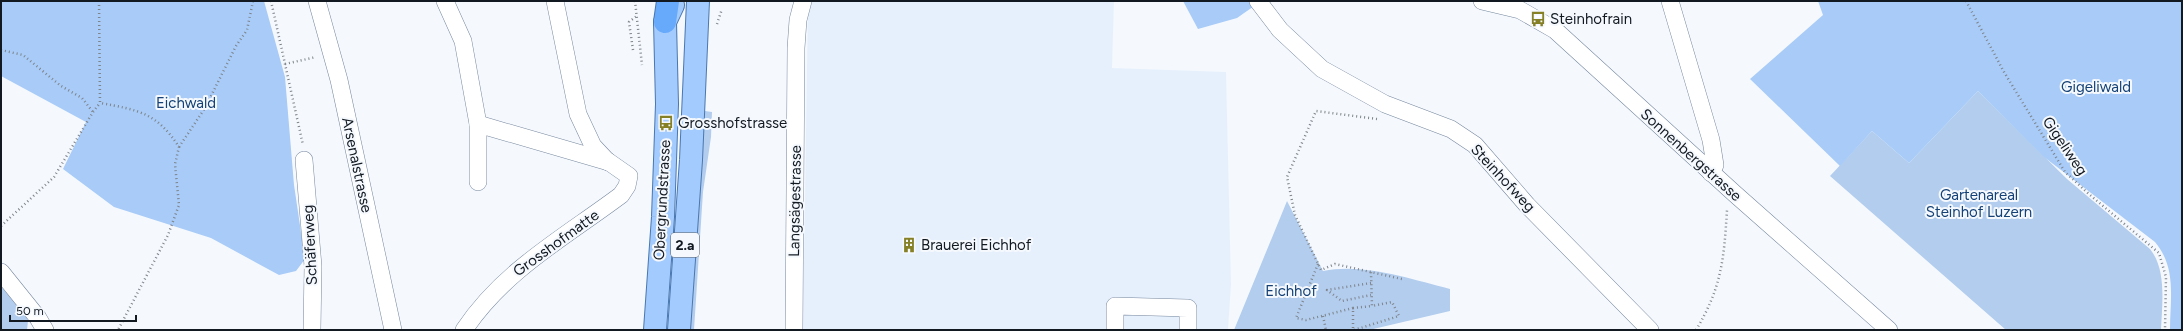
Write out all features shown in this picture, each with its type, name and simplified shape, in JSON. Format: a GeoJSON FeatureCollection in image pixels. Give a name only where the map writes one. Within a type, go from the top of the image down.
{"type":"FeatureCollection","features":[{"type":"Feature","properties":{"kind":"main road","name":"2.a"},"geometry":{"type":"LineString","coordinates":[[656,1],[666,11]]}},
{"type":"Feature","properties":{"kind":"main road"},"geometry":{"type":"LineString","coordinates":[[666,11],[676,1]]}},
{"type":"Feature","properties":{"kind":"main road","name":"Obergrundstrasse"},"geometry":{"type":"LineString","coordinates":[[679,330],[690,167],[698,1]]}},
{"type":"Feature","properties":{"kind":"main road","name":"Obergrundstrasse"},"geometry":{"type":"LineString","coordinates":[[655,330],[663,216],[667,104],[666,11]]}},
{"type":"Feature","properties":{"kind":"street","name":"Arsenalstrasse"},"geometry":{"type":"LineString","coordinates":[[317,1],[339,80],[393,330]]}},
{"type":"Feature","properties":{"kind":"street"},"geometry":{"type":"LineString","coordinates":[[445,1],[463,41],[478,124],[478,182]]}},
{"type":"Feature","properties":{"kind":"street","name":"Grosshofmatte"},"geometry":{"type":"LineString","coordinates":[[464,330],[488,297],[526,263],[621,196],[627,186],[629,176],[608,162],[593,146],[578,114],[555,1]]}},
{"type":"Feature","properties":{"kind":"street","name":"Langsägestrasse"},"geometry":{"type":"LineString","coordinates":[[794,330],[796,48],[798,20],[803,1]]}},
{"type":"Feature","properties":{"kind":"street","name":"Steinhofweg"},"geometry":{"type":"LineString","coordinates":[[1258,1],[1280,30],[1322,69],[1385,104],[1451,130],[1475,145],[1527,205],[1650,330]]}},
{"type":"Feature","properties":{"kind":"street","name":"Sonnenbergstrasse"},"geometry":{"type":"LineString","coordinates":[[1482,1],[1520,10],[1555,30],[1711,173],[1889,330]]}},
{"type":"Feature","properties":{"kind":"street"},"geometry":{"type":"LineString","coordinates":[[1670,1],[1711,140],[1715,165],[1711,173]]}},
{"type":"Feature","properties":{"kind":"street","name":"Grosshofmatte"},"geometry":{"type":"LineString","coordinates":[[478,124],[608,162]]}},
{"type":"Feature","properties":{"kind":"street","name":"Schäferweg"},"geometry":{"type":"LineString","coordinates":[[304,160],[312,266],[312,330]]}},
{"type":"Feature","properties":{"kind":"street"},"geometry":{"type":"LineString","coordinates":[[1,272],[38,318],[45,330]]}},
{"type":"Feature","properties":{"kind":"street"},"geometry":{"type":"LineString","coordinates":[[1115,330],[1116,306],[1188,308],[1188,330]]}},
{"type":"Feature","properties":{"kind":"path"},"geometry":{"type":"LineString","coordinates":[[1,226],[54,177],[92,112],[100,103],[99,1]]}},
{"type":"Feature","properties":{"kind":"path"},"geometry":{"type":"LineString","coordinates":[[118,330],[168,235],[179,205],[175,164],[179,148],[205,108],[236,46],[247,30],[253,1]]}},
{"type":"Feature","properties":{"kind":"path"},"geometry":{"type":"LineString","coordinates":[[271,1],[286,64],[304,160]]}},
{"type":"Feature","properties":{"kind":"path"},"geometry":{"type":"LineString","coordinates":[[635,1],[638,16],[642,65]]}},
{"type":"Feature","properties":{"kind":"path","name":"Gigeliweg"},"geometry":{"type":"LineString","coordinates":[[1966,1],[2004,72],[2065,172],[2077,185],[2159,253],[2166,277],[2165,330]]}},
{"type":"Feature","properties":{"kind":"path"},"geometry":{"type":"LineString","coordinates":[[633,50],[629,22],[638,16]]}},
{"type":"Feature","properties":{"kind":"path"},"geometry":{"type":"LineString","coordinates":[[1,50],[23,55],[61,86],[82,98],[92,112]]}},
{"type":"Feature","properties":{"kind":"path"},"geometry":{"type":"LineString","coordinates":[[286,64],[317,57]]}},
{"type":"Feature","properties":{"kind":"path"},"geometry":{"type":"LineString","coordinates":[[100,103],[137,110],[153,118],[170,132],[179,148]]}},
{"type":"Feature","properties":{"kind":"path"},"geometry":{"type":"LineString","coordinates":[[1381,120],[1316,111],[1287,177],[1295,215],[1321,270],[1335,264],[1402,279]]}},
{"type":"Feature","properties":{"kind":"path"},"geometry":{"type":"LineString","coordinates":[[1696,330],[1718,287],[1724,248],[1727,204]]}},
{"type":"Feature","properties":{"kind":"path"},"geometry":{"type":"LineString","coordinates":[[1318,263],[1296,318],[1306,320],[1353,308],[1392,302],[1399,316],[1354,330],[1353,308]]}},
{"type":"Feature","properties":{"kind":"path"},"geometry":{"type":"LineString","coordinates":[[1371,272],[1372,306]]}},
{"type":"Feature","properties":{"kind":"path"},"geometry":{"type":"LineString","coordinates":[[1371,283],[1327,290],[1342,301],[1372,295]]}},
{"type":"Feature","properties":{"kind":"path"},"geometry":{"type":"LineString","coordinates":[[1323,316],[1326,330]]}},
{"type":"Feature","properties":{"kind":"shaded area","name":"Brauerei Eichhof"},"geometry":{"type":"Polygon","coordinates":[[[808,1],[1114,1],[1112,68],[1226,72],[1231,284],[1228,330],[803,330],[808,1]]]}},
{"type":"Feature","properties":{"kind":"green space","name":"Eichwald"},"geometry":{"type":"Polygon","coordinates":[[[1,1],[264,1],[285,77],[294,185],[305,259],[296,271],[279,275],[211,238],[114,207],[63,169],[86,122],[1,76],[1,1]]]}},
{"type":"Feature","properties":{"kind":"green space"},"geometry":{"type":"Polygon","coordinates":[[[1183,1],[1255,1],[1257,4],[1237,18],[1198,29],[1183,1]]]}},
{"type":"Feature","properties":{"kind":"green space","name":"Gigeliwald"},"geometry":{"type":"Polygon","coordinates":[[[1818,1],[2182,1],[2182,330],[2170,330],[2171,284],[2167,262],[2155,242],[2044,157],[1978,91],[1909,163],[1872,131],[1840,166],[1750,79],[1823,15],[1818,1]]]}},
{"type":"Feature","properties":{"kind":"green space","name":"Gartenareal Steinhof Luzern"},"geometry":{"type":"Polygon","coordinates":[[[1978,91],[2067,179],[2150,249],[2159,267],[2161,277],[2161,330],[2006,330],[1830,176],[1872,131],[1909,163],[1978,91]]]}},
{"type":"Feature","properties":{"kind":"green space"},"geometry":{"type":"Polygon","coordinates":[[[705,111],[712,112],[711,137],[703,192],[694,330],[687,330],[705,111]]]}},
{"type":"Feature","properties":{"kind":"green space","name":"Eichhof"},"geometry":{"type":"Polygon","coordinates":[[[1287,201],[1323,271],[1355,269],[1387,273],[1450,289],[1450,311],[1369,330],[1234,330],[1287,201]]]}},
{"type":"Feature","properties":{"kind":"green space"},"geometry":{"type":"Polygon","coordinates":[[[1,286],[26,316],[28,321],[27,330],[1,330],[1,286]]]}},
{"type":"Feature","properties":{"kind":"place","name":"Steinhofrain"},"geometry":{"type":"Point","coordinates":[1538,19]}},
{"type":"Feature","properties":{"kind":"place","name":"Grosshofstrasse"},"geometry":{"type":"Point","coordinates":[666,123]}},
{"type":"Feature","properties":{"kind":"place","name":"Brauerei Eichhof"},"geometry":{"type":"Point","coordinates":[909,245]}}]}
